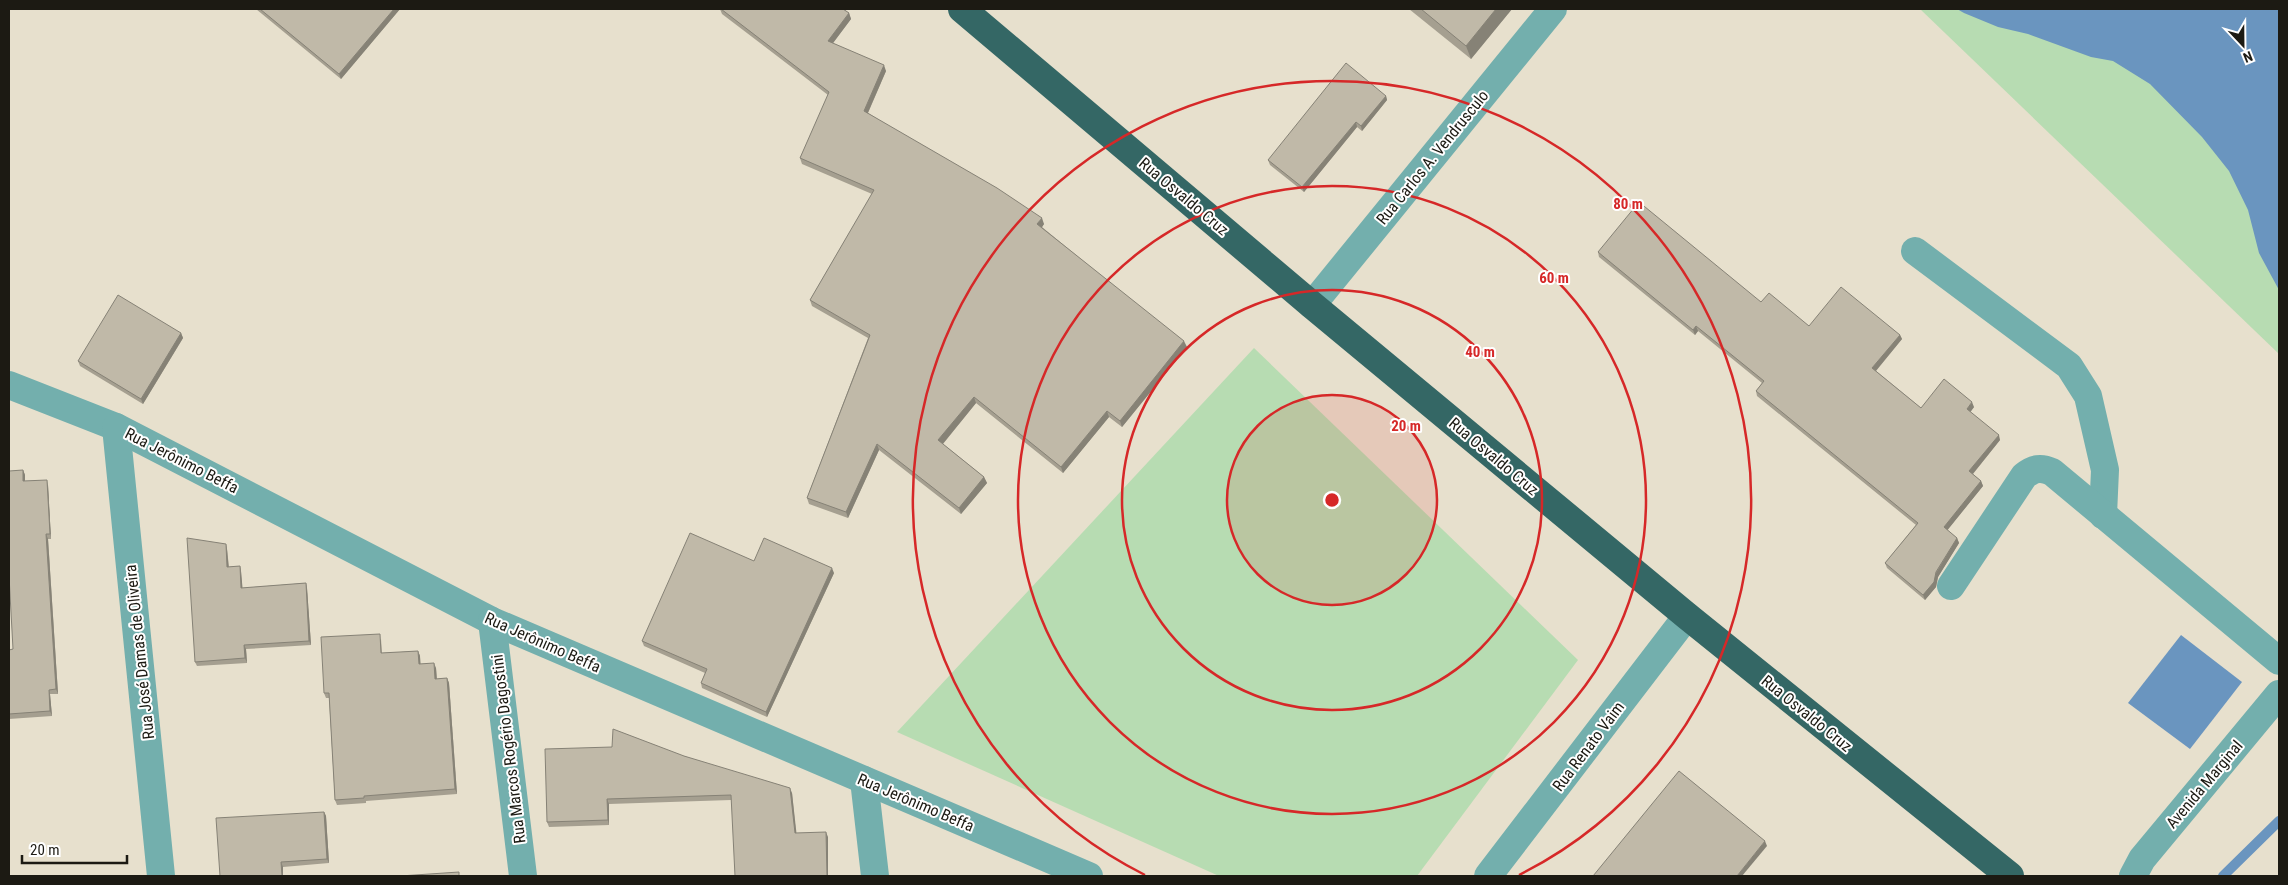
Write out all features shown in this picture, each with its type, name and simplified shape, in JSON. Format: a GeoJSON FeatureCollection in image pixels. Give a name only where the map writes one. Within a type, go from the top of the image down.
{"type":"FeatureCollection","features":[{"type":"Feature","properties":{"kind":"highway","name":"Rua Osvaldo Cruz"},"geometry":{"type":"LineString","coordinates":[[962,9],[1312,305],[1687,616],[2010,876]]}},
{"type":"Feature","properties":{"kind":"street","name":"Rua Carlos A. Vendrusculo"},"geometry":{"type":"LineString","coordinates":[[1312,305],[1552,9]]}},
{"type":"Feature","properties":{"kind":"street"},"geometry":{"type":"LineString","coordinates":[[1915,251],[2069,366],[2088,396],[2103,460],[2105,470],[2103,515]]}},
{"type":"Feature","properties":{"kind":"street","name":"Rua Jerônimo Beffa"},"geometry":{"type":"LineString","coordinates":[[9,385],[116,427],[492,621],[1089,876]]}},
{"type":"Feature","properties":{"kind":"street","name":"Rua José Damas de Oliveira"},"geometry":{"type":"LineString","coordinates":[[116,427],[161,876]]}},
{"type":"Feature","properties":{"kind":"street"},"geometry":{"type":"LineString","coordinates":[[1951,586],[2024,476],[2032,470],[2042,468],[2052,472],[2279,661]]}},
{"type":"Feature","properties":{"kind":"street","name":"Rua Renato Vaim"},"geometry":{"type":"LineString","coordinates":[[1488,876],[1687,616]]}},
{"type":"Feature","properties":{"kind":"street","name":"Rua Marcos Rogério Dagostini"},"geometry":{"type":"LineString","coordinates":[[492,621],[523,876]]}},
{"type":"Feature","properties":{"kind":"street","name":"Avenida Marginal"},"geometry":{"type":"LineString","coordinates":[[2133,876],[2142,859],[2279,694]]}},
{"type":"Feature","properties":{"kind":"street"},"geometry":{"type":"LineString","coordinates":[[864,780],[875,876]]}},
{"type":"Feature","properties":{"kind":"green space"},"geometry":{"type":"Polygon","coordinates":[[[1920,9],[2279,9],[2279,354],[1920,9]]]}},
{"type":"Feature","properties":{"kind":"green space"},"geometry":{"type":"Polygon","coordinates":[[[1254,348],[1578,660],[1417,876],[1219,876],[897,732],[1254,348]]]}},
{"type":"Feature","properties":{"kind":"water"},"geometry":{"type":"Polygon","coordinates":[[[1957,9],[2279,9],[2279,290],[2259,253],[2248,210],[2229,171],[2202,137],[2150,84],[2113,61],[2091,57],[2028,34],[1998,27],[1957,9]]]}},
{"type":"Feature","properties":{"kind":"water"},"geometry":{"type":"Polygon","coordinates":[[[2181,635],[2242,682],[2190,749],[2128,703],[2181,635]]]}},
{"type":"Feature","properties":{"kind":"building"},"geometry":{"type":"Polygon","coordinates":[[[260,9],[394,9],[339,74],[260,9]]]}},
{"type":"Feature","properties":{"kind":"building"},"geometry":{"type":"Polygon","coordinates":[[[721,9],[843,9],[849,13],[828,41],[884,65],[864,111],[997,188],[1042,218],[1037,224],[1184,341],[1120,421],[1107,411],[1061,467],[974,397],[938,440],[984,477],[959,508],[877,444],[846,512],[807,498],[870,335],[810,300],[874,190],[800,158],[829,92],[721,9]]]}},
{"type":"Feature","properties":{"kind":"building"},"geometry":{"type":"Polygon","coordinates":[[[1421,9],[1496,9],[1466,46],[1421,9]]]}},
{"type":"Feature","properties":{"kind":"building"},"geometry":{"type":"Polygon","coordinates":[[[1346,63],[1386,96],[1361,126],[1356,122],[1302,187],[1268,160],[1346,63]]]}},
{"type":"Feature","properties":{"kind":"building"},"geometry":{"type":"Polygon","coordinates":[[[1639,202],[1761,302],[1769,293],[1809,326],[1841,287],[1900,335],[1872,368],[1921,408],[1944,379],[1972,402],[1967,409],[1999,435],[1969,471],[1981,481],[1944,527],[1957,538],[1936,572],[1934,582],[1923,595],[1885,563],[1918,523],[1756,391],[1764,381],[1696,326],[1693,330],[1598,252],[1639,202]]]}},
{"type":"Feature","properties":{"kind":"building"},"geometry":{"type":"Polygon","coordinates":[[[118,295],[181,333],[141,399],[78,361],[118,295]]]}},
{"type":"Feature","properties":{"kind":"building"},"geometry":{"type":"Polygon","coordinates":[[[23,470],[23,481],[47,480],[50,534],[46,534],[56,689],[49,690],[50,711],[9,714],[9,650],[13,649],[9,576],[9,471],[23,470]]]}},
{"type":"Feature","properties":{"kind":"building"},"geometry":{"type":"Polygon","coordinates":[[[690,533],[754,561],[764,538],[832,568],[766,712],[701,683],[707,669],[642,641],[690,533]]]}},
{"type":"Feature","properties":{"kind":"building"},"geometry":{"type":"Polygon","coordinates":[[[187,538],[226,544],[227,567],[240,566],[241,588],[306,583],[309,641],[244,645],[245,658],[195,662],[187,538]]]}},
{"type":"Feature","properties":{"kind":"building"},"geometry":{"type":"Polygon","coordinates":[[[380,634],[381,653],[418,651],[419,664],[434,663],[435,679],[447,678],[455,789],[335,800],[329,693],[324,693],[321,637],[380,634]]]}},
{"type":"Feature","properties":{"kind":"building"},"geometry":{"type":"Polygon","coordinates":[[[613,729],[684,756],[790,788],[795,833],[826,832],[827,876],[735,876],[731,795],[607,799],[608,820],[547,822],[545,749],[612,747],[613,729]]]}},
{"type":"Feature","properties":{"kind":"building"},"geometry":{"type":"Polygon","coordinates":[[[1679,771],[1765,841],[1737,876],[1593,876],[1679,771]]]}},
{"type":"Feature","properties":{"kind":"building"},"geometry":{"type":"Polygon","coordinates":[[[324,812],[327,859],[281,862],[282,876],[220,876],[216,818],[324,812]]]}},
{"type":"Feature","properties":{"kind":"building"},"geometry":{"type":"Polygon","coordinates":[[[459,872],[459,876],[400,876],[459,872]]]}},
{"type":"Feature","properties":{"kind":"waterway"},"geometry":{"type":"LineString","coordinates":[[2223,876],[2279,821]]}}]}
